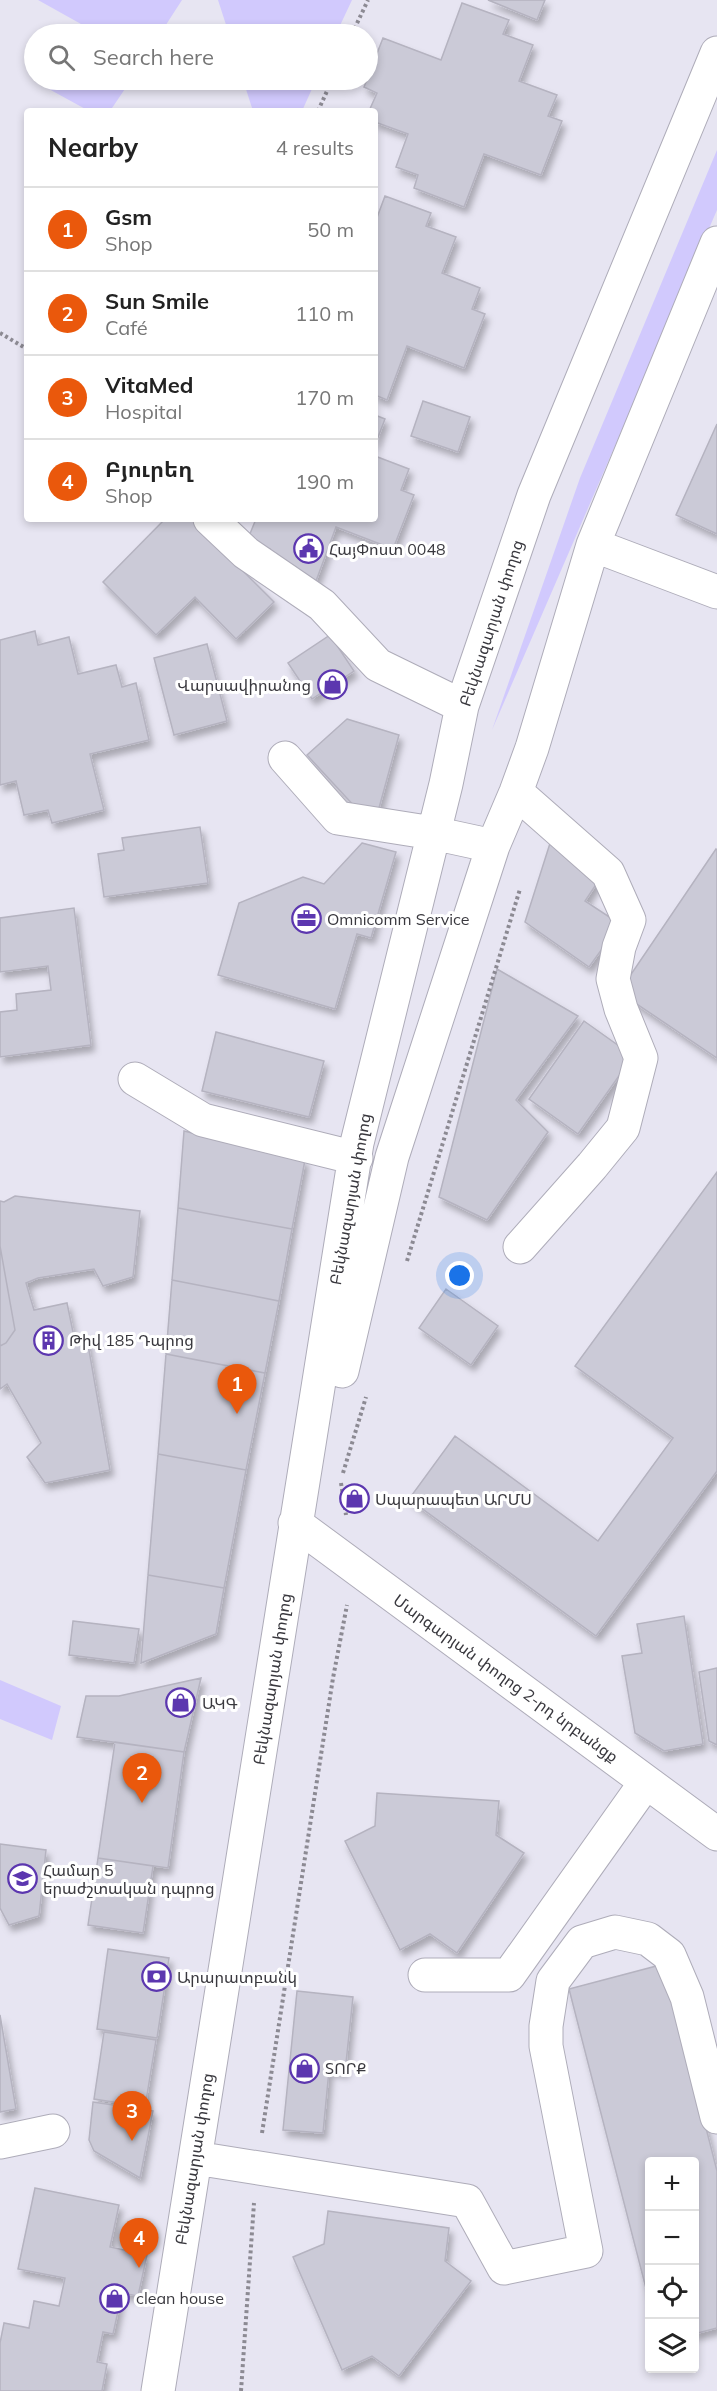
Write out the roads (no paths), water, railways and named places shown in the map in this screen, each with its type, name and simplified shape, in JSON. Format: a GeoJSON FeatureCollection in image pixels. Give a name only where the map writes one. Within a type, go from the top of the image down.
{"type":"FeatureCollection","features":[{"type":"Feature","properties":{"kind":"street","name":"Բեկնազարյան փողոց"},"geometry":{"type":"LineString","coordinates":[[173,2391],[304,1529],[360,1131],[458,734],[462,706],[534,495],[717,53]]}},
{"type":"Feature","properties":{"kind":"street","name":"Բեկնազարյան փողոց"},"geometry":{"type":"LineString","coordinates":[[158,2391],[275,1667],[304,1529],[319,1492],[345,1359],[392,1157],[493,846],[532,748],[593,545],[717,243]]}},
{"type":"Feature","properties":{"kind":"street"},"geometry":{"type":"LineString","coordinates":[[213,522],[246,553],[322,605],[378,665],[462,706]]}},
{"type":"Feature","properties":{"kind":"street"},"geometry":{"type":"LineString","coordinates":[[593,545],[717,592]]}},
{"type":"Feature","properties":{"kind":"street"},"geometry":{"type":"LineString","coordinates":[[285,758],[338,818],[433,833],[493,846]]}},
{"type":"Feature","properties":{"kind":"street"},"geometry":{"type":"LineString","coordinates":[[516,792],[608,873],[629,920],[619,947],[613,979],[621,1009],[641,1058],[623,1128],[520,1246]]}},
{"type":"Feature","properties":{"kind":"street"},"geometry":{"type":"LineString","coordinates":[[135,1079],[203,1120],[356,1158]]}},
{"type":"Feature","properties":{"kind":"street","name":"Մարգարյան փողոց 2-րդ նրբանցք"},"geometry":{"type":"LineString","coordinates":[[304,1529],[717,1834]]}},
{"type":"Feature","properties":{"kind":"street"},"geometry":{"type":"LineString","coordinates":[[425,1975],[509,1975],[646,1782]]}},
{"type":"Feature","properties":{"kind":"street"},"geometry":{"type":"LineString","coordinates":[[208,2160],[467,2201],[504,2268],[586,2251],[546,2046],[546,2026],[553,1981],[582,1942],[615,1932],[648,1939],[669,1955],[687,1997],[717,2117]]}},
{"type":"Feature","properties":{"kind":"street"},"geometry":{"type":"LineString","coordinates":[[0,2142],[53,2132]]}},
{"type":"Feature","properties":{"kind":"place","name":"ՀայՓոստ 0048"},"geometry":{"type":"Point","coordinates":[308,549]}},
{"type":"Feature","properties":{"kind":"place","name":"Վարսավիրանոց"},"geometry":{"type":"Point","coordinates":[332,685]}},
{"type":"Feature","properties":{"kind":"place","name":"Omnicomm Service"},"geometry":{"type":"Point","coordinates":[306,919]}},
{"type":"Feature","properties":{"kind":"place","name":"Թիվ 185 Դպրոց"},"geometry":{"type":"Point","coordinates":[48,1340]}},
{"type":"Feature","properties":{"kind":"place","name":"Gsm"},"geometry":{"type":"Point","coordinates":[237,1414]}},
{"type":"Feature","properties":{"kind":"place","name":"Սպարապետ ԱՐՄՍ"},"geometry":{"type":"Point","coordinates":[354,1499]}},
{"type":"Feature","properties":{"kind":"place","name":"ԱԿԳ"},"geometry":{"type":"Point","coordinates":[181,1703]}},
{"type":"Feature","properties":{"kind":"place","name":"Sun Smile"},"geometry":{"type":"Point","coordinates":[142,1803]}},
{"type":"Feature","properties":{"kind":"place","name":"Համար 5 երաժշտական դպրոց"},"geometry":{"type":"Point","coordinates":[22,1879]}},
{"type":"Feature","properties":{"kind":"place","name":"Արարատբանկ"},"geometry":{"type":"Point","coordinates":[156,1977]}},
{"type":"Feature","properties":{"kind":"place","name":"ՏՈՐՔ"},"geometry":{"type":"Point","coordinates":[304,2068]}},
{"type":"Feature","properties":{"kind":"place","name":"VitaMed"},"geometry":{"type":"Point","coordinates":[132,2141]}},
{"type":"Feature","properties":{"kind":"place","name":"Բյուրեղ"},"geometry":{"type":"Point","coordinates":[139,2268]}},
{"type":"Feature","properties":{"kind":"place","name":"clean house"},"geometry":{"type":"Point","coordinates":[115,2298]}}]}
